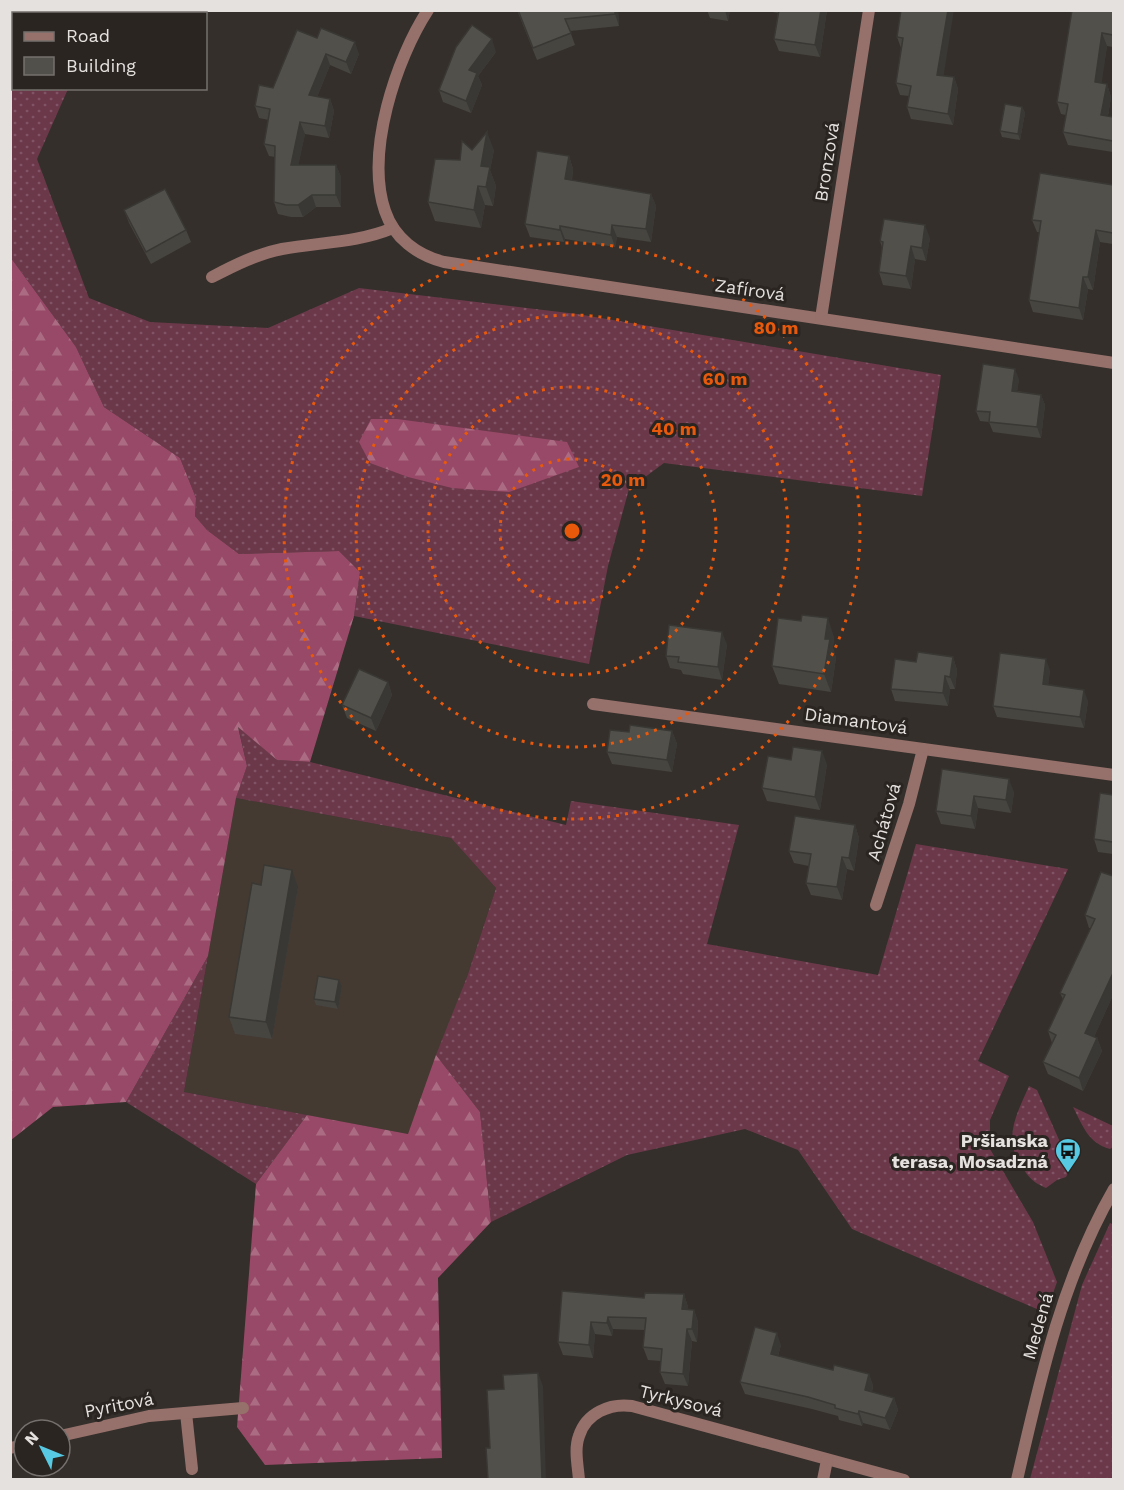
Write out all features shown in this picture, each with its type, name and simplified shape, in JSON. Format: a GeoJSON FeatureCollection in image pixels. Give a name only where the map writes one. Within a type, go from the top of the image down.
{"type":"FeatureCollection","features":[{"type":"Feature","properties":{"kind":"street","name":"Zafírová"},"geometry":{"type":"LineString","coordinates":[[428,10],[397,72],[384,119],[380,191],[385,211],[393,228],[409,246],[426,257],[444,262],[1113,363]]}},
{"type":"Feature","properties":{"kind":"street","name":"Bronzová"},"geometry":{"type":"LineString","coordinates":[[821,318],[869,10]]}},
{"type":"Feature","properties":{"kind":"street"},"geometry":{"type":"LineString","coordinates":[[212,277],[255,257],[272,252],[375,236],[393,228]]}},
{"type":"Feature","properties":{"kind":"street","name":"Diamantová"},"geometry":{"type":"LineString","coordinates":[[593,704],[1113,775]]}},
{"type":"Feature","properties":{"kind":"street","name":"Achátová"},"geometry":{"type":"LineString","coordinates":[[876,905],[903,825],[922,749]]}},
{"type":"Feature","properties":{"kind":"street","name":"Medená"},"geometry":{"type":"LineString","coordinates":[[1017,1479],[1062,1305],[1079,1258],[1113,1189]]}},
{"type":"Feature","properties":{"kind":"street","name":"Tyrkysová"},"geometry":{"type":"LineString","coordinates":[[579,1479],[578,1437],[595,1415],[606,1407],[619,1404],[904,1479]]}},
{"type":"Feature","properties":{"kind":"street","name":"Pyritová"},"geometry":{"type":"LineString","coordinates":[[72,1433],[149,1416],[243,1408]]}},
{"type":"Feature","properties":{"kind":"street"},"geometry":{"type":"LineString","coordinates":[[186,1413],[192,1469]]}},
{"type":"Feature","properties":{"kind":"street"},"geometry":{"type":"LineString","coordinates":[[823,1479],[827,1460]]}},
{"type":"Feature","properties":{"kind":"shaded area"},"geometry":{"type":"Polygon","coordinates":[[[10,73],[12,74],[12,90],[68,90],[37,159],[89,298],[150,322],[268,328],[359,288],[577,314],[941,375],[922,496],[664,463],[629,489],[608,566],[589,664],[354,616],[360,572],[339,551],[239,554],[207,530],[195,516],[196,498],[180,458],[104,407],[76,347],[11,258],[10,73]]]}},
{"type":"Feature","properties":{"kind":"shaded area"},"geometry":{"type":"Polygon","coordinates":[[[238,726],[277,760],[310,762],[566,825],[571,801],[739,825],[707,944],[878,975],[916,844],[1068,869],[978,1061],[1009,1076],[990,1120],[990,1149],[1033,1222],[1057,1282],[1046,1313],[852,1229],[798,1150],[745,1129],[627,1155],[491,1222],[480,1112],[436,1055],[467,977],[496,888],[451,838],[236,798],[247,766],[238,726]]]}},
{"type":"Feature","properties":{"kind":"shaded area"},"geometry":{"type":"Polygon","coordinates":[[[236,798],[451,838],[496,888],[467,977],[408,1134],[184,1092],[236,798]]]}},
{"type":"Feature","properties":{"kind":"shaded area"},"geometry":{"type":"Polygon","coordinates":[[[208,956],[184,1092],[307,1115],[256,1184],[126,1102],[208,956]]]}},
{"type":"Feature","properties":{"kind":"shaded area"},"geometry":{"type":"Polygon","coordinates":[[[1029,1086],[1037,1090],[1071,1167],[1066,1177],[1046,1188],[1027,1174],[1013,1146],[1012,1136],[1016,1116],[1029,1086]]]}},
{"type":"Feature","properties":{"kind":"shaded area"},"geometry":{"type":"Polygon","coordinates":[[[1073,1107],[1113,1126],[1113,1147],[1110,1149],[1096,1143],[1091,1138],[1073,1107]]]}},
{"type":"Feature","properties":{"kind":"shaded area"},"geometry":{"type":"Polygon","coordinates":[[[1110,1223],[1114,1225],[1113,1479],[1030,1479],[1082,1285],[1110,1223]]]}},
{"type":"Feature","properties":{"kind":"green space"},"geometry":{"type":"Polygon","coordinates":[[[10,11],[56,11],[12,12],[12,74],[10,73],[10,11]]]}},
{"type":"Feature","properties":{"kind":"green space"},"geometry":{"type":"Polygon","coordinates":[[[11,258],[76,347],[104,407],[180,458],[196,498],[195,516],[207,530],[239,554],[339,551],[360,572],[354,616],[310,762],[277,760],[238,727],[247,766],[236,798],[208,956],[126,1102],[53,1107],[11,1140],[11,258]]]}},
{"type":"Feature","properties":{"kind":"green space"},"geometry":{"type":"Polygon","coordinates":[[[371,419],[397,419],[567,442],[579,467],[509,492],[452,488],[408,477],[370,463],[359,442],[371,419]]]}},
{"type":"Feature","properties":{"kind":"green space"},"geometry":{"type":"Polygon","coordinates":[[[436,1055],[480,1112],[491,1222],[438,1278],[442,1458],[265,1465],[237,1427],[256,1184],[307,1115],[408,1134],[436,1055]]]}},
{"type":"Feature","properties":{"kind":"building"},"geometry":{"type":"Polygon","coordinates":[[[518,10],[615,10],[615,14],[565,19],[571,33],[533,48],[518,10]]]}},
{"type":"Feature","properties":{"kind":"building"},"geometry":{"type":"Polygon","coordinates":[[[779,10],[821,10],[815,45],[774,39],[779,10]]]}},
{"type":"Feature","properties":{"kind":"building"},"geometry":{"type":"Polygon","coordinates":[[[901,10],[948,10],[937,75],[954,77],[948,114],[907,107],[911,86],[896,83],[903,38],[897,37],[901,10]]]}},
{"type":"Feature","properties":{"kind":"building"},"geometry":{"type":"Polygon","coordinates":[[[1072,10],[1113,10],[1113,35],[1102,33],[1095,82],[1107,84],[1101,115],[1113,117],[1113,141],[1063,132],[1068,104],[1057,102],[1072,10]]]}},
{"type":"Feature","properties":{"kind":"building"},"geometry":{"type":"Polygon","coordinates":[[[472,25],[492,39],[469,70],[477,73],[466,101],[439,90],[456,47],[472,25]]]}},
{"type":"Feature","properties":{"kind":"building"},"geometry":{"type":"Polygon","coordinates":[[[321,28],[355,42],[346,62],[326,54],[309,95],[330,99],[325,126],[300,122],[291,165],[336,165],[336,195],[312,195],[298,205],[286,205],[274,202],[275,146],[264,144],[270,109],[255,106],[259,85],[273,88],[297,30],[317,38],[321,28]]]}},
{"type":"Feature","properties":{"kind":"building"},"geometry":{"type":"Polygon","coordinates":[[[1005,104],[1022,107],[1018,134],[1000,131],[1005,104]]]}},
{"type":"Feature","properties":{"kind":"building"},"geometry":{"type":"Polygon","coordinates":[[[487,132],[481,166],[490,167],[486,187],[478,186],[474,210],[428,202],[435,159],[460,160],[462,141],[472,150],[487,132]]]}},
{"type":"Feature","properties":{"kind":"building"},"geometry":{"type":"Polygon","coordinates":[[[537,151],[569,156],[565,179],[651,194],[646,229],[612,225],[611,235],[560,226],[560,230],[525,224],[537,151]]]}},
{"type":"Feature","properties":{"kind":"building"},"geometry":{"type":"Polygon","coordinates":[[[1040,173],[1113,185],[1113,233],[1096,230],[1088,277],[1083,277],[1079,308],[1029,300],[1041,221],[1032,220],[1040,173]]]}},
{"type":"Feature","properties":{"kind":"building"},"geometry":{"type":"Polygon","coordinates":[[[165,189],[186,230],[146,252],[124,210],[165,189]]]}},
{"type":"Feature","properties":{"kind":"building"},"geometry":{"type":"Polygon","coordinates":[[[884,219],[925,225],[922,248],[911,246],[906,276],[879,272],[883,242],[880,241],[884,219]]]}},
{"type":"Feature","properties":{"kind":"building"},"geometry":{"type":"Polygon","coordinates":[[[983,364],[1015,369],[1012,391],[1041,395],[1037,427],[989,422],[990,412],[976,411],[983,364]]]}},
{"type":"Feature","properties":{"kind":"building"},"geometry":{"type":"Polygon","coordinates":[[[802,615],[828,618],[825,639],[830,639],[824,674],[772,666],[778,618],[801,621],[802,615]]]}},
{"type":"Feature","properties":{"kind":"building"},"geometry":{"type":"Polygon","coordinates":[[[669,625],[722,632],[718,667],[678,662],[679,657],[666,656],[669,625]]]}},
{"type":"Feature","properties":{"kind":"building"},"geometry":{"type":"Polygon","coordinates":[[[918,652],[953,657],[950,677],[945,676],[943,693],[891,689],[895,659],[916,662],[918,652]]]}},
{"type":"Feature","properties":{"kind":"building"},"geometry":{"type":"Polygon","coordinates":[[[1000,653],[1046,659],[1043,684],[1084,690],[1080,717],[993,706],[1000,653]]]}},
{"type":"Feature","properties":{"kind":"building"},"geometry":{"type":"Polygon","coordinates":[[[359,669],[388,682],[371,718],[342,705],[359,669]]]}},
{"type":"Feature","properties":{"kind":"building"},"geometry":{"type":"Polygon","coordinates":[[[630,725],[672,731],[667,760],[607,752],[610,730],[629,732],[630,725]]]}},
{"type":"Feature","properties":{"kind":"building"},"geometry":{"type":"Polygon","coordinates":[[[793,747],[822,751],[815,797],[762,788],[768,756],[791,760],[793,747]]]}},
{"type":"Feature","properties":{"kind":"building"},"geometry":{"type":"Polygon","coordinates":[[[942,769],[1009,779],[1006,800],[974,796],[971,816],[936,811],[942,769]]]}},
{"type":"Feature","properties":{"kind":"building"},"geometry":{"type":"Polygon","coordinates":[[[1100,793],[1113,795],[1113,842],[1094,839],[1100,793]]]}},
{"type":"Feature","properties":{"kind":"building"},"geometry":{"type":"Polygon","coordinates":[[[795,816],[855,825],[849,858],[842,857],[837,887],[806,883],[811,854],[789,851],[795,816]]]}},
{"type":"Feature","properties":{"kind":"building"},"geometry":{"type":"Polygon","coordinates":[[[264,865],[292,870],[266,1022],[229,1017],[252,883],[261,885],[264,865]]]}},
{"type":"Feature","properties":{"kind":"building"},"geometry":{"type":"Polygon","coordinates":[[[1101,872],[1113,876],[1113,973],[1085,1033],[1097,1038],[1079,1078],[1043,1062],[1056,1035],[1048,1031],[1065,995],[1060,993],[1095,919],[1085,915],[1101,872]]]}},
{"type":"Feature","properties":{"kind":"building"},"geometry":{"type":"Polygon","coordinates":[[[318,976],[339,980],[335,1002],[314,999],[318,976]]]}},
{"type":"Feature","properties":{"kind":"building"},"geometry":{"type":"Polygon","coordinates":[[[562,1291],[644,1298],[645,1293],[684,1294],[682,1309],[694,1310],[692,1329],[687,1329],[683,1374],[660,1372],[662,1349],[643,1347],[646,1318],[608,1317],[607,1323],[591,1322],[589,1345],[558,1342],[562,1291]]]}},
{"type":"Feature","properties":{"kind":"building"},"geometry":{"type":"Polygon","coordinates":[[[755,1327],[777,1333],[771,1354],[833,1370],[834,1365],[869,1374],[865,1390],[894,1398],[885,1418],[859,1411],[858,1414],[808,1397],[740,1382],[755,1327]]]}},
{"type":"Feature","properties":{"kind":"building"},"geometry":{"type":"Polygon","coordinates":[[[538,1373],[542,1479],[488,1479],[486,1448],[490,1448],[487,1390],[504,1389],[503,1375],[538,1373]]]}},
{"type":"Feature","properties":{"kind":"place","name":"Pršianska terasa, Mosadzná"},"geometry":{"type":"Point","coordinates":[1068,1174]}}]}
